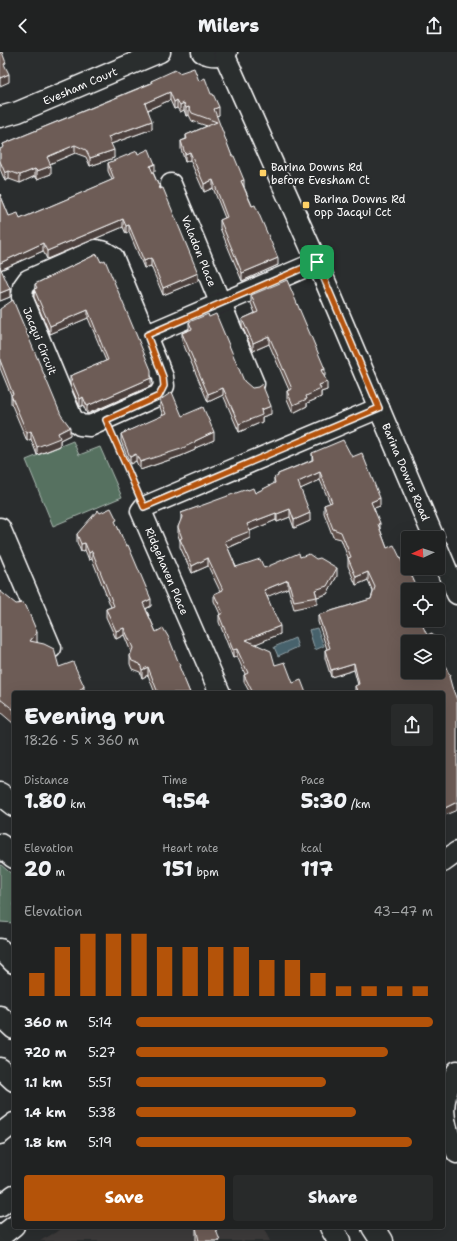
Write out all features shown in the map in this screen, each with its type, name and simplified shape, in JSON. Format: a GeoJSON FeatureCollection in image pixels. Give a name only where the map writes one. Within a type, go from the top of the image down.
{"type":"FeatureCollection","features":[{"type":"Feature","properties":{"kind":"main road"},"geometry":{"type":"LineString","coordinates":[[0,794],[12,803]]}},
{"type":"Feature","properties":{"kind":"main road"},"geometry":{"type":"LineString","coordinates":[[0,845],[12,855]]}},
{"type":"Feature","properties":{"kind":"main road"},"geometry":{"type":"LineString","coordinates":[[332,1229],[339,1241]]}},
{"type":"Feature","properties":{"kind":"main road"},"geometry":{"type":"LineString","coordinates":[[374,1229],[382,1241]]}},
{"type":"Feature","properties":{"kind":"street","name":"Evesham Court"},"geometry":{"type":"LineString","coordinates":[[0,117],[18,112],[160,52]]}},
{"type":"Feature","properties":{"kind":"street"},"geometry":{"type":"LineString","coordinates":[[202,52],[210,55],[226,53]]}},
{"type":"Feature","properties":{"kind":"street","name":"Barina Downs Road"},"geometry":{"type":"LineString","coordinates":[[226,53],[317,262],[431,531]]}},
{"type":"Feature","properties":{"kind":"street","name":"Valadon Place"},"geometry":{"type":"LineString","coordinates":[[172,184],[254,384]]}},
{"type":"Feature","properties":{"kind":"street","name":"Jacqui Circuit"},"geometry":{"type":"LineString","coordinates":[[96,250],[105,252],[113,257],[147,335],[163,377],[164,386],[159,396],[106,420],[90,426],[80,425],[72,418],[22,297],[23,287],[28,280],[96,250]]}},
{"type":"Feature","properties":{"kind":"street"},"geometry":{"type":"LineString","coordinates":[[147,335],[317,262]]}},
{"type":"Feature","properties":{"kind":"street"},"geometry":{"type":"LineString","coordinates":[[144,507],[379,408]]}},
{"type":"Feature","properties":{"kind":"street","name":"Ridgehaven Place"},"geometry":{"type":"LineString","coordinates":[[144,507],[141,511],[219,691]]}},
{"type":"Feature","properties":{"kind":"street"},"geometry":{"type":"LineString","coordinates":[[0,528],[51,648]]}},
{"type":"Feature","properties":{"kind":"street"},"geometry":{"type":"LineString","coordinates":[[445,566],[457,594]]}},
{"type":"Feature","properties":{"kind":"street"},"geometry":{"type":"LineString","coordinates":[[445,861],[457,852]]}},
{"type":"Feature","properties":{"kind":"street"},"geometry":{"type":"LineString","coordinates":[[0,949],[12,961]]}},
{"type":"Feature","properties":{"kind":"street"},"geometry":{"type":"LineString","coordinates":[[0,1016],[12,1027]]}},
{"type":"Feature","properties":{"kind":"street"},"geometry":{"type":"LineString","coordinates":[[0,1068],[12,1079]]}},
{"type":"Feature","properties":{"kind":"street"},"geometry":{"type":"LineString","coordinates":[[450,1079],[445,1097],[445,1126],[457,1153]]}},
{"type":"Feature","properties":{"kind":"street"},"geometry":{"type":"LineString","coordinates":[[0,1206],[12,1197]]}},
{"type":"Feature","properties":{"kind":"street"},"geometry":{"type":"LineString","coordinates":[[0,1237],[12,1228]]}},
{"type":"Feature","properties":{"kind":"path"},"geometry":{"type":"LineString","coordinates":[[106,420],[144,507]]}},
{"type":"Feature","properties":{"kind":"shaded area"},"geometry":{"type":"Polygon","coordinates":[[[61,1229],[264,1229],[270,1241],[40,1241],[61,1229]]]}},
{"type":"Feature","properties":{"kind":"green space"},"geometry":{"type":"Polygon","coordinates":[[[73,441],[79,455],[100,447],[122,497],[53,526],[26,460],[73,441]]]}},
{"type":"Feature","properties":{"kind":"green space"},"geometry":{"type":"Polygon","coordinates":[[[0,864],[12,874],[12,923],[0,922],[0,864]]]}},
{"type":"Feature","properties":{"kind":"water"},"geometry":{"type":"Polygon","coordinates":[[[317,628],[324,646],[315,650],[309,630],[317,628]]]}},
{"type":"Feature","properties":{"kind":"water"},"geometry":{"type":"Polygon","coordinates":[[[295,638],[298,647],[278,656],[274,647],[295,638]]]}},
{"type":"Feature","properties":{"kind":"building"},"geometry":{"type":"Polygon","coordinates":[[[0,52],[2,52],[6,63],[4,64],[9,74],[0,78],[0,52]]]}},
{"type":"Feature","properties":{"kind":"building"},"geometry":{"type":"Polygon","coordinates":[[[194,68],[199,81],[205,78],[211,94],[213,94],[219,107],[214,109],[232,156],[234,156],[244,180],[241,181],[252,206],[255,205],[278,258],[242,273],[220,220],[227,217],[213,180],[204,184],[190,152],[185,154],[181,141],[187,139],[186,135],[217,122],[192,113],[189,107],[186,108],[184,103],[180,105],[177,100],[174,102],[170,92],[145,103],[152,121],[108,137],[114,150],[90,158],[86,150],[75,145],[47,157],[51,166],[37,171],[35,169],[20,175],[9,171],[5,173],[0,161],[0,149],[4,147],[3,144],[152,83],[151,81],[175,70],[179,73],[194,68]]]}},
{"type":"Feature","properties":{"kind":"building"},"geometry":{"type":"Polygon","coordinates":[[[149,149],[155,164],[150,166],[160,189],[163,188],[198,273],[163,288],[151,258],[144,261],[129,225],[126,226],[123,219],[47,251],[43,243],[0,263],[0,194],[9,216],[18,213],[20,219],[114,179],[108,163],[137,151],[138,154],[149,149]]]}},
{"type":"Feature","properties":{"kind":"building"},"geometry":{"type":"Polygon","coordinates":[[[97,254],[101,262],[105,260],[151,370],[151,378],[87,406],[83,397],[80,399],[70,376],[108,360],[88,310],[50,326],[34,289],[37,288],[35,284],[97,254]]]}},
{"type":"Feature","properties":{"kind":"building"},"geometry":{"type":"Polygon","coordinates":[[[0,267],[10,289],[0,293],[0,267]]]}},
{"type":"Feature","properties":{"kind":"building"},"geometry":{"type":"Polygon","coordinates":[[[287,280],[325,369],[321,370],[327,382],[319,385],[321,389],[306,396],[307,399],[293,405],[287,391],[292,389],[269,336],[253,343],[242,319],[258,312],[251,295],[287,280]]]}},
{"type":"Feature","properties":{"kind":"building"},"geometry":{"type":"Polygon","coordinates":[[[13,300],[61,415],[70,427],[58,433],[60,438],[37,447],[31,431],[27,433],[11,395],[13,394],[0,360],[0,309],[13,300]]]}},
{"type":"Feature","properties":{"kind":"building"},"geometry":{"type":"Polygon","coordinates":[[[208,314],[209,317],[216,314],[244,381],[252,388],[258,387],[262,384],[271,406],[261,410],[262,415],[239,424],[223,388],[208,394],[182,333],[192,329],[189,322],[208,314]]]}},
{"type":"Feature","properties":{"kind":"building"},"geometry":{"type":"Polygon","coordinates":[[[172,392],[182,416],[203,407],[214,432],[181,449],[140,462],[136,454],[130,457],[121,434],[166,414],[160,400],[172,392]]]}},
{"type":"Feature","properties":{"kind":"building"},"geometry":{"type":"Polygon","coordinates":[[[343,440],[352,457],[362,453],[380,498],[371,502],[380,523],[378,524],[387,548],[394,545],[401,560],[401,575],[411,575],[415,583],[401,583],[401,627],[423,627],[427,635],[401,635],[401,679],[445,679],[445,665],[450,676],[457,700],[457,802],[445,808],[445,691],[357,691],[355,686],[359,684],[354,663],[331,670],[325,650],[330,648],[318,615],[371,599],[375,587],[368,572],[356,577],[348,558],[351,557],[341,532],[333,529],[324,505],[332,502],[320,472],[298,482],[310,513],[294,520],[290,509],[277,514],[276,513],[247,524],[250,531],[225,541],[236,567],[260,559],[264,568],[299,553],[300,557],[309,554],[316,559],[320,558],[337,568],[327,586],[315,590],[317,597],[294,601],[288,580],[264,590],[280,626],[246,640],[271,651],[275,665],[285,662],[293,683],[301,680],[305,691],[252,691],[244,675],[248,673],[237,649],[233,650],[219,615],[223,613],[214,594],[223,590],[208,558],[192,566],[180,539],[182,538],[178,527],[182,517],[181,513],[247,489],[253,488],[255,493],[275,483],[274,478],[278,476],[278,474],[313,460],[312,453],[343,440]]]}},
{"type":"Feature","properties":{"kind":"building"},"geometry":{"type":"Polygon","coordinates":[[[111,508],[117,520],[115,521],[126,546],[128,545],[151,599],[143,603],[156,632],[163,628],[169,638],[189,691],[157,691],[148,667],[142,670],[140,664],[132,661],[130,656],[133,648],[124,628],[116,631],[106,609],[114,606],[92,551],[89,553],[85,543],[81,544],[77,534],[98,510],[100,513],[111,508]]]}},
{"type":"Feature","properties":{"kind":"building"},"geometry":{"type":"Polygon","coordinates":[[[0,591],[16,604],[23,603],[26,606],[37,632],[30,641],[44,644],[54,649],[59,667],[73,662],[84,686],[80,691],[12,691],[12,708],[0,699],[0,591]]]}},
{"type":"Feature","properties":{"kind":"building"},"geometry":{"type":"Polygon","coordinates":[[[196,1229],[216,1229],[220,1241],[199,1241],[196,1229]]]}},
{"type":"Feature","properties":{"kind":"place","name":"Barina Downs Rd before Evesham Ct"},"geometry":{"type":"Point","coordinates":[263,173]}},
{"type":"Feature","properties":{"kind":"place","name":"Barina Downs Rd opp Jacqui Cct"},"geometry":{"type":"Point","coordinates":[306,205]}},
{"type":"Feature","properties":{"kind":"route"},"geometry":{"type":"LineString","coordinates":[[317,262],[379,408],[144,507],[106,420],[159,396],[164,386],[163,377],[147,335],[317,262]]}}]}
